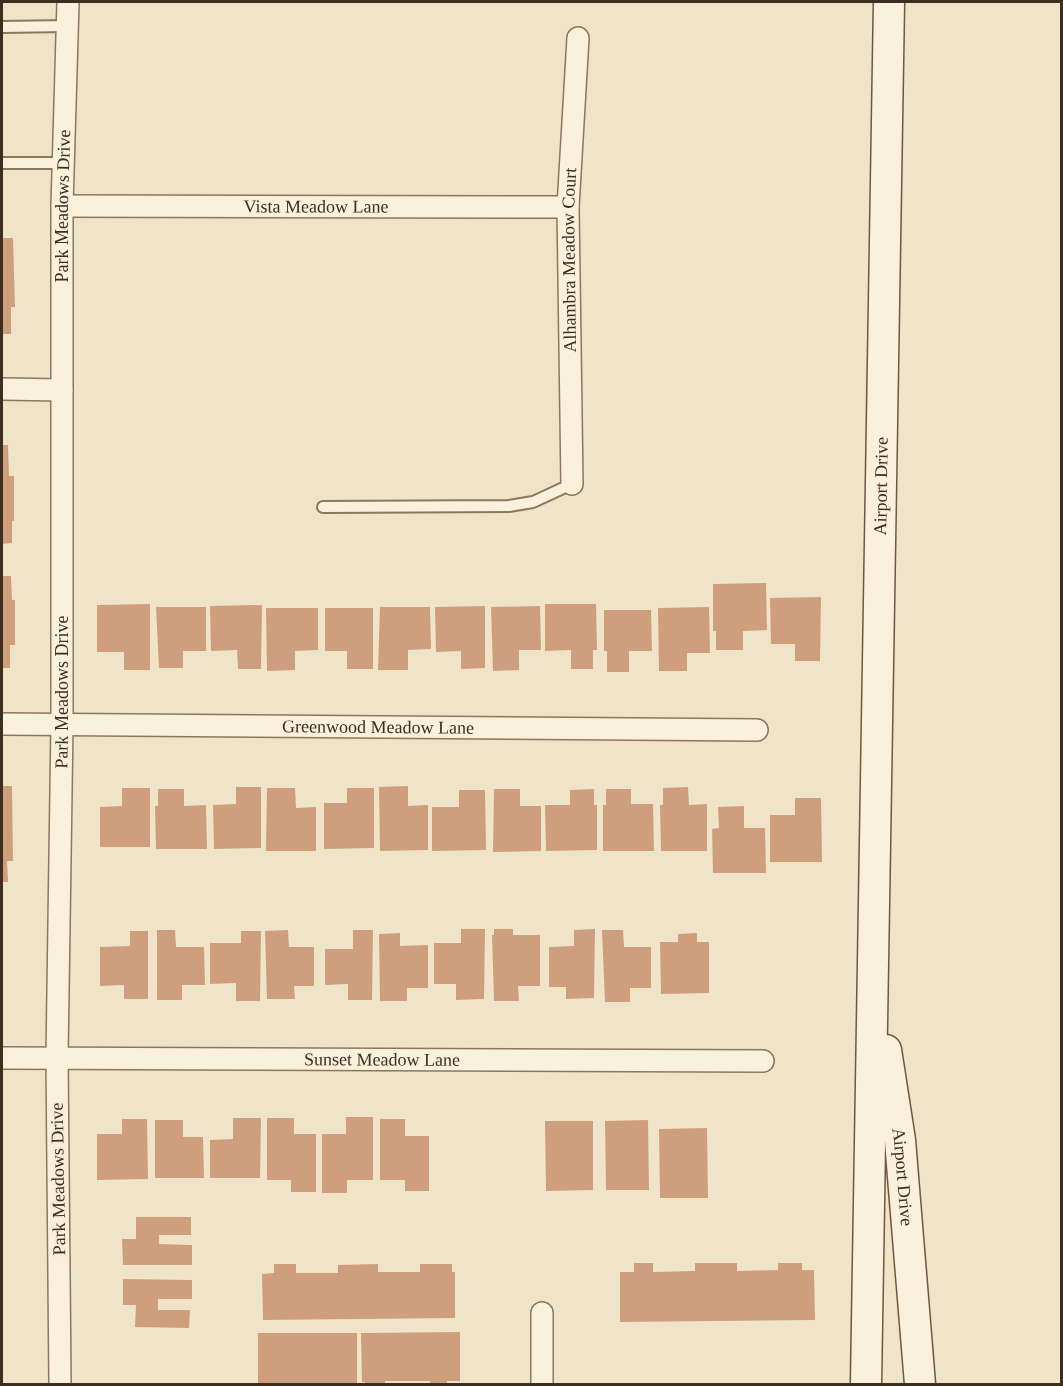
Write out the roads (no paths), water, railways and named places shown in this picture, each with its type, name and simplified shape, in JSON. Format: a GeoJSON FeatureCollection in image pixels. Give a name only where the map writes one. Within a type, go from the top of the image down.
{"type":"FeatureCollection","features":[{"type":"Feature","properties":{"kind":"main road","name":"Airport Drive"},"geometry":{"type":"LineString","coordinates":[[870,1376],[873,969],[889,2]]}},
{"type":"Feature","properties":{"kind":"main road","name":"Airport Drive"},"geometry":{"type":"LineString","coordinates":[[873,969],[900,1140],[920,1384]]}},
{"type":"Feature","properties":{"kind":"street","name":"Park Meadows Drive"},"geometry":{"type":"LineString","coordinates":[[60,1384],[57,1058],[62,724],[62,206],[68,2]]}},
{"type":"Feature","properties":{"kind":"street","name":"Alhambra Meadow Court"},"geometry":{"type":"LineString","coordinates":[[572,484],[568,207],[578,38]]}},
{"type":"Feature","properties":{"kind":"street","name":"Vista Meadow Lane"},"geometry":{"type":"LineString","coordinates":[[62,206],[568,207]]}},
{"type":"Feature","properties":{"kind":"street"},"geometry":{"type":"LineString","coordinates":[[2,389],[62,390]]}},
{"type":"Feature","properties":{"kind":"street","name":"Greenwood Meadow Lane"},"geometry":{"type":"LineString","coordinates":[[2,724],[757,730]]}},
{"type":"Feature","properties":{"kind":"street","name":"Sunset Meadow Lane"},"geometry":{"type":"LineString","coordinates":[[2,1058],[762,1061]]}},
{"type":"Feature","properties":{"kind":"street"},"geometry":{"type":"LineString","coordinates":[[542,1313],[542,1384]]}},
{"type":"Feature","properties":{"kind":"lane"},"geometry":{"type":"LineString","coordinates":[[2,27],[67,26]]}},
{"type":"Feature","properties":{"kind":"lane"},"geometry":{"type":"LineString","coordinates":[[2,163],[63,163]]}},
{"type":"Feature","properties":{"kind":"lane"},"geometry":{"type":"LineString","coordinates":[[323,507],[509,506],[533,502],[572,484]]}}]}
